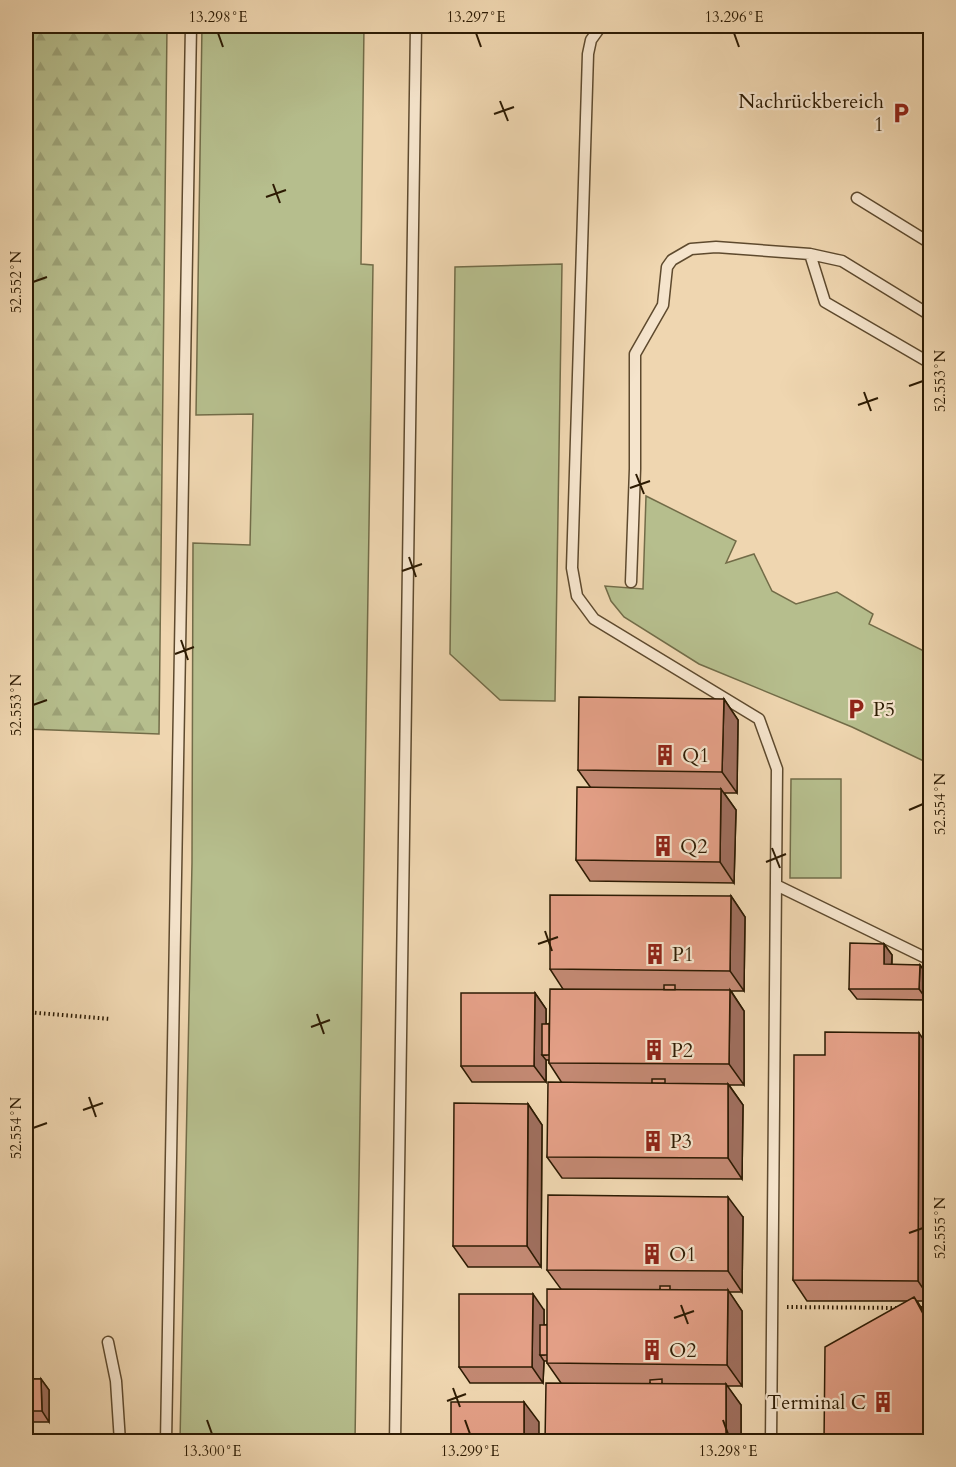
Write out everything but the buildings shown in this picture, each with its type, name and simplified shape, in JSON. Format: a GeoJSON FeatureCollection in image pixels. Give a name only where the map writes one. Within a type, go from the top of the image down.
{"type":"FeatureCollection","features":[{"type":"Feature","properties":{"kind":"lane"},"geometry":{"type":"LineString","coordinates":[[166,1442],[190,26]]}},
{"type":"Feature","properties":{"kind":"lane"},"geometry":{"type":"LineString","coordinates":[[395,1442],[416,26]]}},
{"type":"Feature","properties":{"kind":"lane"},"geometry":{"type":"LineString","coordinates":[[601,26],[591,40],[588,54],[572,568],[577,596],[594,619],[759,719],[777,769],[771,1442]]}},
{"type":"Feature","properties":{"kind":"lane"},"geometry":{"type":"LineString","coordinates":[[857,198],[893,223],[930,243]]}},
{"type":"Feature","properties":{"kind":"lane"},"geometry":{"type":"LineString","coordinates":[[631,582],[635,470],[635,354],[663,305],[667,267],[672,260],[691,249],[747,248],[810,254],[842,261],[930,315]]}},
{"type":"Feature","properties":{"kind":"lane"},"geometry":{"type":"LineString","coordinates":[[810,254],[825,302],[930,363]]}},
{"type":"Feature","properties":{"kind":"lane"},"geometry":{"type":"LineString","coordinates":[[776,885],[930,960]]}},
{"type":"Feature","properties":{"kind":"lane"},"geometry":{"type":"LineString","coordinates":[[108,1342],[116,1381],[120,1442]]}},
{"type":"Feature","properties":{"kind":"path"},"geometry":{"type":"LineString","coordinates":[[26,1012],[110,1019]]}},
{"type":"Feature","properties":{"kind":"path"},"geometry":{"type":"LineString","coordinates":[[772,1307],[930,1308]]}},
{"type":"Feature","properties":{"kind":"green space"},"geometry":{"type":"Polygon","coordinates":[[[26,26],[167,26],[159,734],[26,729],[26,26]]]}},
{"type":"Feature","properties":{"kind":"green space"},"geometry":{"type":"Polygon","coordinates":[[[202,26],[364,26],[361,264],[373,265],[355,1441],[180,1441],[192,863],[193,543],[250,545],[253,414],[196,415],[202,26]]]}},
{"type":"Feature","properties":{"kind":"green space"},"geometry":{"type":"Polygon","coordinates":[[[562,264],[555,701],[500,700],[450,654],[455,267],[562,264]]]}},
{"type":"Feature","properties":{"kind":"green space"},"geometry":{"type":"Polygon","coordinates":[[[646,496],[736,541],[726,563],[754,554],[772,591],[796,604],[837,592],[873,614],[869,624],[930,654],[930,764],[852,727],[699,664],[624,617],[611,601],[605,586],[643,589],[646,496]]]}},
{"type":"Feature","properties":{"kind":"green space"},"geometry":{"type":"Polygon","coordinates":[[[791,779],[841,779],[841,878],[790,878],[791,779]]]}},
{"type":"Feature","properties":{"kind":"place","name":"Nachrückbereich 1"},"geometry":{"type":"Point","coordinates":[901,113]}},
{"type":"Feature","properties":{"kind":"place","name":"P5"},"geometry":{"type":"Point","coordinates":[856,709]}},
{"type":"Feature","properties":{"kind":"place","name":"Q1"},"geometry":{"type":"Point","coordinates":[665,755]}},
{"type":"Feature","properties":{"kind":"place","name":"Q2"},"geometry":{"type":"Point","coordinates":[663,846]}},
{"type":"Feature","properties":{"kind":"place","name":"P1"},"geometry":{"type":"Point","coordinates":[655,954]}},
{"type":"Feature","properties":{"kind":"place","name":"P2"},"geometry":{"type":"Point","coordinates":[654,1050]}},
{"type":"Feature","properties":{"kind":"place","name":"P3"},"geometry":{"type":"Point","coordinates":[653,1141]}},
{"type":"Feature","properties":{"kind":"place","name":"O1"},"geometry":{"type":"Point","coordinates":[652,1254]}},
{"type":"Feature","properties":{"kind":"place","name":"O2"},"geometry":{"type":"Point","coordinates":[652,1350]}},
{"type":"Feature","properties":{"kind":"place","name":"Terminal C"},"geometry":{"type":"Point","coordinates":[883,1402]}}]}
